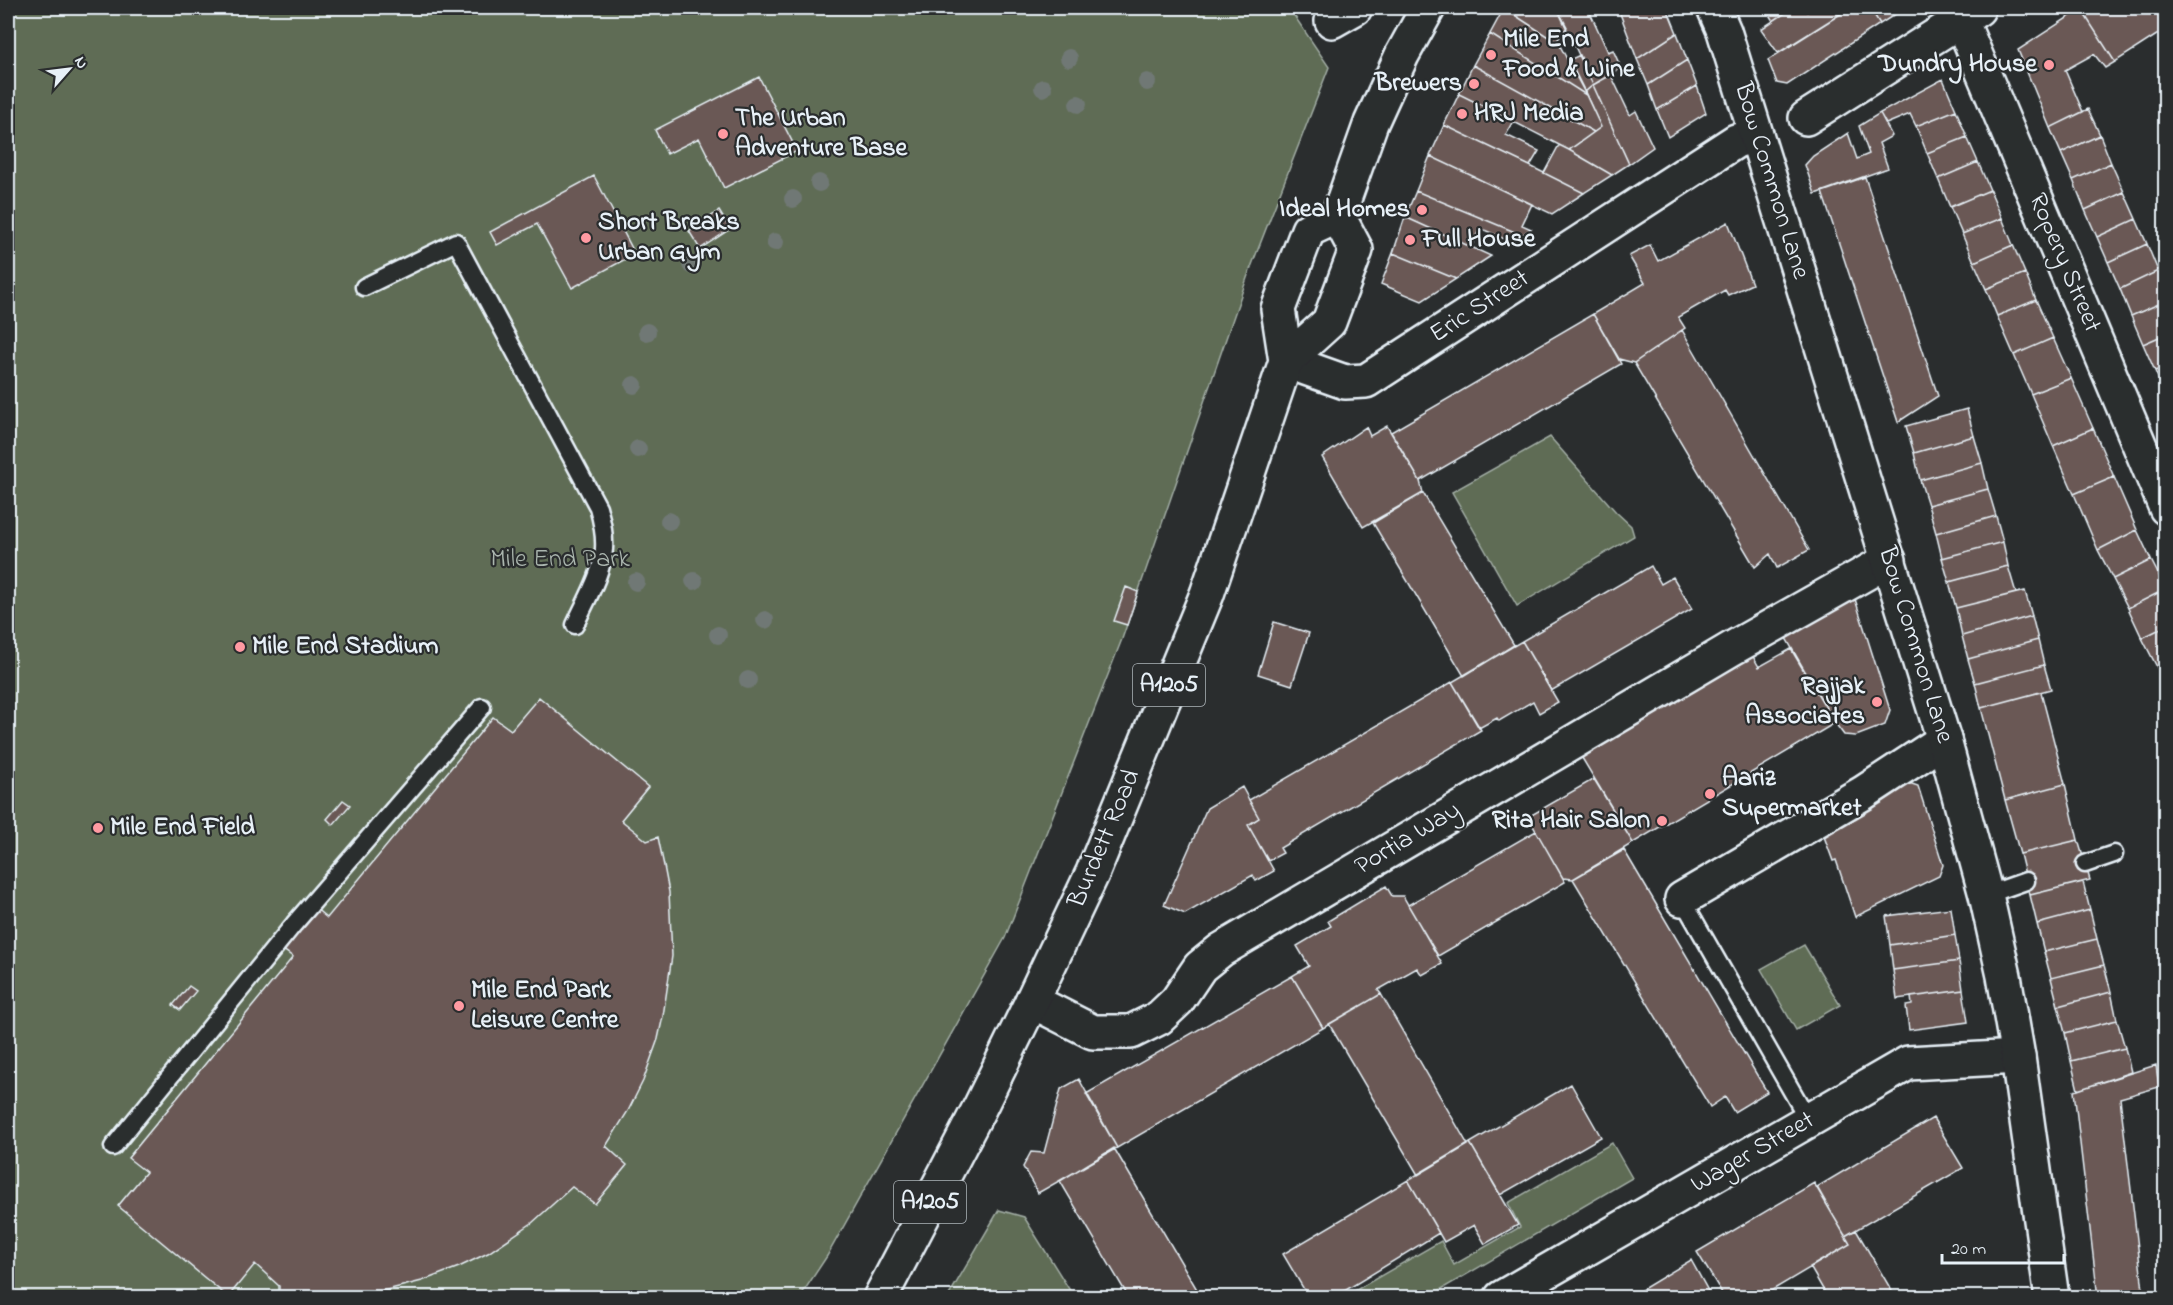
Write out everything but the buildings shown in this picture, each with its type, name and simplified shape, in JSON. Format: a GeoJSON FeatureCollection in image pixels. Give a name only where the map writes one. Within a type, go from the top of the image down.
{"type":"FeatureCollection","features":[{"type":"Feature","properties":{"kind":"street"},"geometry":{"type":"LineString","coordinates":[[1338,216],[1371,123],[1402,55],[1428,8]]}},
{"type":"Feature","properties":{"kind":"street","name":"Bow Common Lane"},"geometry":{"type":"LineString","coordinates":[[1714,8],[1724,31],[1889,560],[1944,740],[1986,895],[2004,976],[2018,1057],[2052,1298]]}},
{"type":"Feature","properties":{"kind":"street"},"geometry":{"type":"LineString","coordinates":[[1806,118],[1970,14]]}},
{"type":"Feature","properties":{"kind":"street","name":"Ropery Street"},"geometry":{"type":"LineString","coordinates":[[1970,14],[2166,508]]}},
{"type":"Feature","properties":{"kind":"street","name":"Eric Street"},"geometry":{"type":"LineString","coordinates":[[1286,361],[1345,382],[1366,381],[1736,141],[1756,135]]}},
{"type":"Feature","properties":{"kind":"street","name":"Burdett Road"},"geometry":{"type":"LineString","coordinates":[[880,1298],[1032,1001],[1093,872],[1207,594],[1286,361],[1278,309],[1308,230],[1338,216],[1356,250],[1329,322],[1286,361]]}},
{"type":"Feature","properties":{"kind":"street","name":"Portia Way"},"geometry":{"type":"LineString","coordinates":[[1032,1001],[1093,1032],[1131,1032],[1159,1018],[1178,1001],[1200,967],[1221,950],[1731,649],[1889,560]]}},
{"type":"Feature","properties":{"kind":"street"},"geometry":{"type":"LineString","coordinates":[[1682,899],[1863,793],[1944,740]]}},
{"type":"Feature","properties":{"kind":"street","name":"Wager Street"},"geometry":{"type":"LineString","coordinates":[[1501,1298],[1908,1063],[2018,1057]]}},
{"type":"Feature","properties":{"kind":"lane"},"geometry":{"type":"LineString","coordinates":[[364,287],[456,242],[598,507],[604,530],[604,551],[599,571],[575,625]]}},
{"type":"Feature","properties":{"kind":"lane"},"geometry":{"type":"LineString","coordinates":[[112,1147],[294,924],[482,707]]}},
{"type":"Feature","properties":{"kind":"lane"},"geometry":{"type":"LineString","coordinates":[[2085,864],[2114,854]]}},
{"type":"Feature","properties":{"kind":"lane"},"geometry":{"type":"LineString","coordinates":[[1986,895],[2026,881]]}},
{"type":"Feature","properties":{"kind":"lane"},"geometry":{"type":"LineString","coordinates":[[1682,899],[1809,1121]]}},
{"type":"Feature","properties":{"kind":"green space","name":"Mile End Park"},"geometry":{"type":"Polygon","coordinates":[[[8,8],[1289,8],[1329,67],[1248,275],[1122,639],[1005,938],[827,1256],[800,1297],[8,1297],[8,8]]]}},
{"type":"Feature","properties":{"kind":"green space"},"geometry":{"type":"Polygon","coordinates":[[[1550,437],[1631,526],[1634,536],[1517,606],[1452,492],[1550,437]]]}},
{"type":"Feature","properties":{"kind":"green space"},"geometry":{"type":"Polygon","coordinates":[[[1804,945],[1840,1005],[1796,1030],[1761,969],[1804,945]]]}},
{"type":"Feature","properties":{"kind":"green space"},"geometry":{"type":"Polygon","coordinates":[[[1612,1143],[1632,1178],[1428,1297],[1344,1297],[1441,1241],[1454,1265],[1520,1227],[1508,1203],[1612,1143]]]}},
{"type":"Feature","properties":{"kind":"green space"},"geometry":{"type":"Polygon","coordinates":[[[999,1210],[1024,1217],[1074,1297],[948,1297],[999,1210]]]}},
{"type":"Feature","properties":{"kind":"place","name":"Mile End Food & Wine"},"geometry":{"type":"Point","coordinates":[1491,55]}},
{"type":"Feature","properties":{"kind":"place","name":"Dundry House"},"geometry":{"type":"Point","coordinates":[2049,65]}},
{"type":"Feature","properties":{"kind":"place","name":"Brewers"},"geometry":{"type":"Point","coordinates":[1474,84]}},
{"type":"Feature","properties":{"kind":"place","name":"HRJ Media"},"geometry":{"type":"Point","coordinates":[1462,114]}},
{"type":"Feature","properties":{"kind":"place","name":"The Urban Adventure Base"},"geometry":{"type":"Point","coordinates":[723,134]}},
{"type":"Feature","properties":{"kind":"place","name":"Ideal Homes"},"geometry":{"type":"Point","coordinates":[1422,210]}},
{"type":"Feature","properties":{"kind":"place","name":"Short Breaks Urban Gym"},"geometry":{"type":"Point","coordinates":[586,238]}},
{"type":"Feature","properties":{"kind":"place","name":"Full House"},"geometry":{"type":"Point","coordinates":[1410,240]}},
{"type":"Feature","properties":{"kind":"place","name":"Mile End Stadium"},"geometry":{"type":"Point","coordinates":[240,647]}},
{"type":"Feature","properties":{"kind":"place","name":"Rajjak Associates"},"geometry":{"type":"Point","coordinates":[1877,702]}},
{"type":"Feature","properties":{"kind":"place","name":"Aariz Supermarket"},"geometry":{"type":"Point","coordinates":[1710,794]}},
{"type":"Feature","properties":{"kind":"place","name":"Rita Hair Salon"},"geometry":{"type":"Point","coordinates":[1662,821]}},
{"type":"Feature","properties":{"kind":"place","name":"Mile End Field"},"geometry":{"type":"Point","coordinates":[98,828]}},
{"type":"Feature","properties":{"kind":"place","name":"Mile End Park Leisure Centre"},"geometry":{"type":"Point","coordinates":[459,1006]}}]}
